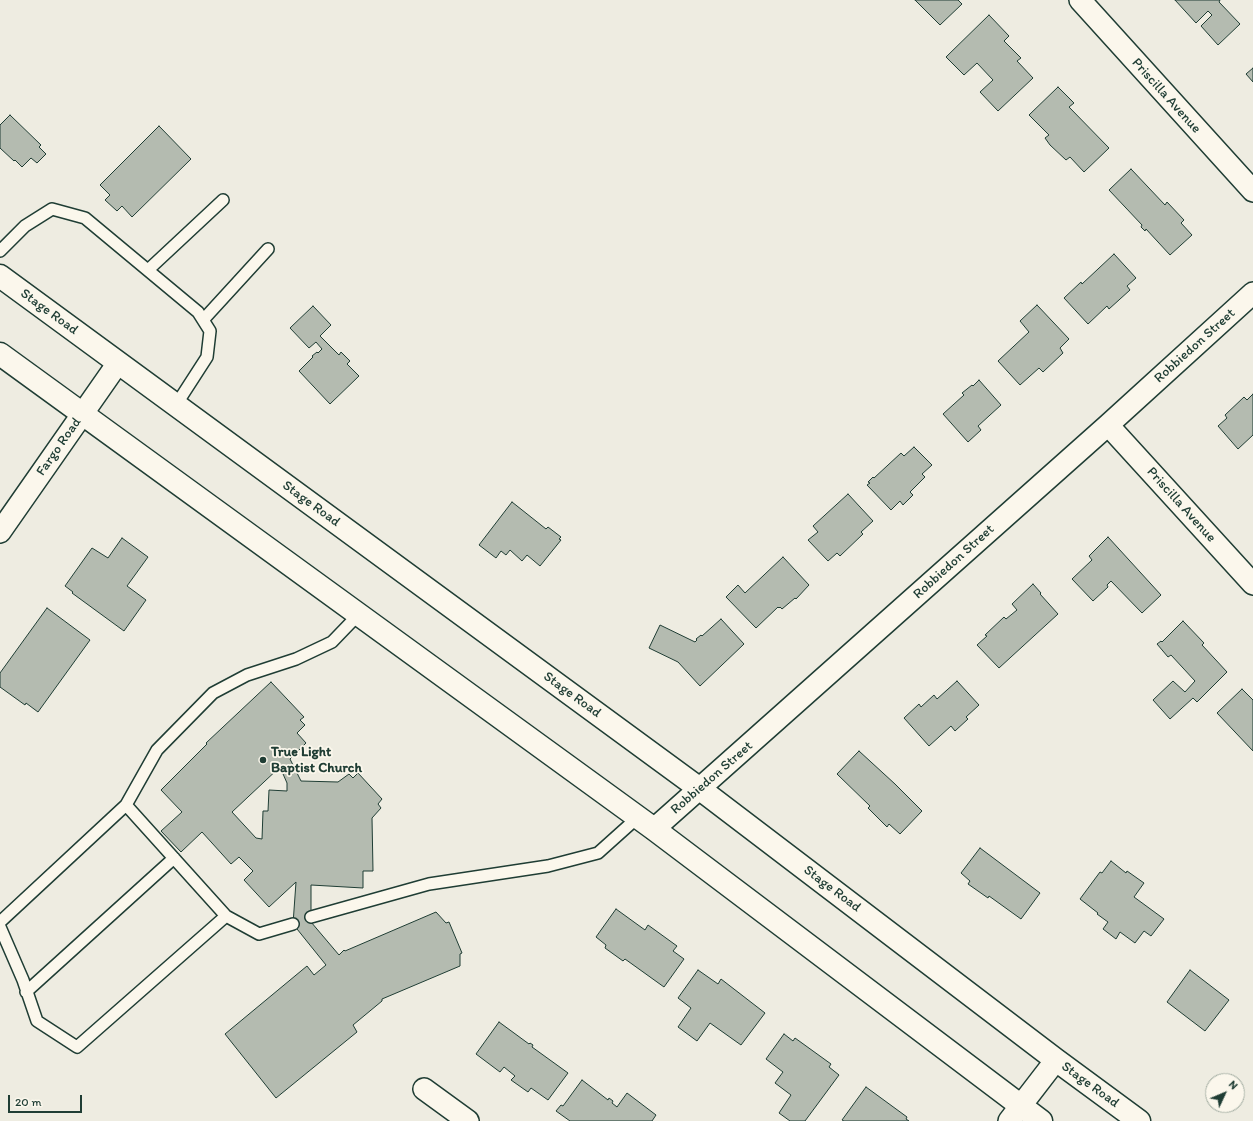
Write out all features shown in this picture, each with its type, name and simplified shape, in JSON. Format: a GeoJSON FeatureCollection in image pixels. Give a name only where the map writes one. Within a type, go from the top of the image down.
{"type":"FeatureCollection","features":[{"type":"Feature","properties":{"kind":"main road","name":"Stage Road"},"geometry":{"type":"LineString","coordinates":[[0,276],[700,789],[1056,1060],[1139,1121]]}},
{"type":"Feature","properties":{"kind":"main road"},"geometry":{"type":"LineString","coordinates":[[0,354],[645,823],[1015,1114],[1040,1121]]}},
{"type":"Feature","properties":{"kind":"street","name":"Priscilla Avenue"},"geometry":{"type":"LineString","coordinates":[[1080,0],[1253,191]]}},
{"type":"Feature","properties":{"kind":"street","name":"Robbiedon Street"},"geometry":{"type":"LineString","coordinates":[[645,823],[700,789],[1108,425],[1253,293]]}},
{"type":"Feature","properties":{"kind":"street","name":"Fargo Road"},"geometry":{"type":"LineString","coordinates":[[0,532],[118,363]]}},
{"type":"Feature","properties":{"kind":"street","name":"Priscilla Avenue"},"geometry":{"type":"LineString","coordinates":[[1108,425],[1253,584]]}},
{"type":"Feature","properties":{"kind":"street"},"geometry":{"type":"LineString","coordinates":[[1015,1114],[1056,1060]]}},
{"type":"Feature","properties":{"kind":"street"},"geometry":{"type":"LineString","coordinates":[[424,1089],[468,1121]]}},
{"type":"Feature","properties":{"kind":"lane"},"geometry":{"type":"LineString","coordinates":[[148,270],[223,200]]}},
{"type":"Feature","properties":{"kind":"lane"},"geometry":{"type":"LineString","coordinates":[[0,251],[25,226],[52,209],[85,218],[198,312],[210,331],[207,357],[176,405]]}},
{"type":"Feature","properties":{"kind":"lane"},"geometry":{"type":"LineString","coordinates":[[203,320],[268,250]]}},
{"type":"Feature","properties":{"kind":"lane"},"geometry":{"type":"LineString","coordinates":[[0,922],[126,805],[157,750],[213,693],[247,675],[296,659],[332,642],[358,615]]}},
{"type":"Feature","properties":{"kind":"lane"},"geometry":{"type":"LineString","coordinates":[[126,805],[226,916],[259,934],[293,924]]}},
{"type":"Feature","properties":{"kind":"lane"},"geometry":{"type":"LineString","coordinates":[[311,917],[429,884],[548,866],[598,853],[645,823]]}},
{"type":"Feature","properties":{"kind":"lane"},"geometry":{"type":"LineString","coordinates":[[26,992],[174,858]]}},
{"type":"Feature","properties":{"kind":"lane"},"geometry":{"type":"LineString","coordinates":[[0,927],[37,1021],[77,1047],[226,916]]}},
{"type":"Feature","properties":{"kind":"building"},"geometry":{"type":"Polygon","coordinates":[[[915,0],[958,0],[962,4],[940,25],[915,0]]]}},
{"type":"Feature","properties":{"kind":"building"},"geometry":{"type":"Polygon","coordinates":[[[1175,0],[1220,0],[1219,2],[1240,24],[1218,45],[1201,26],[1212,15],[1208,11],[1196,23],[1175,0]]]}},
{"type":"Feature","properties":{"kind":"building"},"geometry":{"type":"Polygon","coordinates":[[[989,15],[1009,36],[1004,41],[1021,58],[1017,61],[1033,78],[998,111],[980,92],[993,80],[977,63],[964,75],[946,57],[989,15]]]}},
{"type":"Feature","properties":{"kind":"building"},"geometry":{"type":"Polygon","coordinates":[[[1253,68],[1253,82],[1246,74],[1253,68]]]}},
{"type":"Feature","properties":{"kind":"building"},"geometry":{"type":"Polygon","coordinates":[[[1058,87],[1074,103],[1069,107],[1109,148],[1084,172],[1070,157],[1066,160],[1050,145],[1045,138],[1049,135],[1029,115],[1058,87]]]}},
{"type":"Feature","properties":{"kind":"building"},"geometry":{"type":"Polygon","coordinates":[[[10,115],[41,145],[39,147],[46,154],[37,163],[31,158],[22,167],[0,148],[0,125],[10,115]]]}},
{"type":"Feature","properties":{"kind":"building"},"geometry":{"type":"Polygon","coordinates":[[[159,126],[191,159],[132,217],[122,206],[117,211],[105,200],[110,195],[100,185],[159,126]]]}},
{"type":"Feature","properties":{"kind":"building"},"geometry":{"type":"Polygon","coordinates":[[[1131,169],[1165,205],[1167,202],[1184,220],[1181,223],[1192,235],[1170,255],[1146,229],[1145,231],[1141,227],[1142,225],[1109,190],[1131,169]]]}},
{"type":"Feature","properties":{"kind":"building"},"geometry":{"type":"Polygon","coordinates":[[[1114,254],[1136,278],[1127,286],[1130,290],[1109,309],[1107,306],[1088,324],[1064,298],[1081,282],[1082,284],[1114,254]]]}},
{"type":"Feature","properties":{"kind":"building"},"geometry":{"type":"Polygon","coordinates":[[[1037,305],[1069,339],[1060,348],[1063,353],[1043,372],[1039,368],[1020,385],[998,361],[1029,332],[1020,321],[1037,305]]]}},
{"type":"Feature","properties":{"kind":"building"},"geometry":{"type":"Polygon","coordinates":[[[313,306],[331,325],[320,336],[339,355],[341,352],[350,361],[347,364],[359,376],[330,404],[299,371],[313,357],[312,356],[322,349],[316,342],[309,348],[290,328],[313,306]]]}},
{"type":"Feature","properties":{"kind":"building"},"geometry":{"type":"Polygon","coordinates":[[[979,380],[1001,405],[978,426],[981,430],[968,442],[943,414],[964,395],[962,393],[979,380]]]}},
{"type":"Feature","properties":{"kind":"building"},"geometry":{"type":"Polygon","coordinates":[[[1253,394],[1253,435],[1238,449],[1218,426],[1227,418],[1225,415],[1244,397],[1247,400],[1253,394]]]}},
{"type":"Feature","properties":{"kind":"building"},"geometry":{"type":"Polygon","coordinates":[[[914,447],[932,465],[922,474],[925,477],[910,492],[913,495],[903,505],[900,501],[891,510],[867,485],[870,483],[868,482],[901,453],[904,456],[914,447]]]}},
{"type":"Feature","properties":{"kind":"building"},"geometry":{"type":"Polygon","coordinates":[[[848,494],[873,521],[861,532],[863,534],[840,556],[837,553],[828,561],[808,540],[818,532],[813,526],[848,494]]]}},
{"type":"Feature","properties":{"kind":"building"},"geometry":{"type":"Polygon","coordinates":[[[512,502],[546,529],[548,527],[561,537],[559,539],[561,540],[540,566],[527,555],[522,561],[510,550],[506,555],[501,551],[496,558],[479,545],[512,502]]]}},
{"type":"Feature","properties":{"kind":"building"},"geometry":{"type":"Polygon","coordinates":[[[1108,537],[1161,595],[1142,613],[1111,581],[1107,585],[1108,587],[1093,601],[1072,579],[1092,560],[1089,556],[1108,537]]]}},
{"type":"Feature","properties":{"kind":"building"},"geometry":{"type":"Polygon","coordinates":[[[122,538],[148,557],[127,586],[146,600],[124,631],[72,593],[73,592],[65,586],[92,548],[108,558],[122,538]]]}},
{"type":"Feature","properties":{"kind":"building"},"geometry":{"type":"Polygon","coordinates":[[[783,557],[809,585],[796,599],[795,598],[782,609],[778,607],[756,628],[726,597],[738,585],[745,593],[783,557]]]}},
{"type":"Feature","properties":{"kind":"building"},"geometry":{"type":"Polygon","coordinates":[[[1033,584],[1058,614],[999,668],[977,645],[1004,617],[1006,619],[1017,610],[1012,604],[1033,584]]]}},
{"type":"Feature","properties":{"kind":"building"},"geometry":{"type":"Polygon","coordinates":[[[47,608],[90,640],[38,712],[26,703],[25,705],[0,687],[0,673],[47,608]]]}},
{"type":"Feature","properties":{"kind":"building"},"geometry":{"type":"Polygon","coordinates":[[[721,619],[744,644],[700,686],[678,662],[649,648],[660,625],[695,642],[697,640],[696,639],[701,635],[702,636],[721,619]]]}},
{"type":"Feature","properties":{"kind":"building"},"geometry":{"type":"Polygon","coordinates":[[[1183,621],[1204,643],[1202,645],[1227,672],[1197,702],[1193,698],[1170,719],[1153,700],[1173,681],[1185,692],[1195,681],[1171,655],[1168,657],[1157,644],[1161,641],[1162,642],[1183,621]]]}},
{"type":"Feature","properties":{"kind":"building"},"geometry":{"type":"Polygon","coordinates":[[[957,681],[979,705],[966,717],[968,719],[955,731],[951,726],[929,746],[904,718],[919,704],[921,707],[934,695],[937,699],[957,681]]]}},
{"type":"Feature","properties":{"kind":"building"},"geometry":{"type":"Polygon","coordinates":[[[271,682],[304,717],[300,720],[305,725],[297,733],[306,743],[290,759],[301,781],[338,782],[349,774],[353,778],[358,773],[382,799],[378,804],[381,808],[372,818],[373,871],[363,871],[363,888],[311,885],[311,922],[339,955],[344,950],[345,951],[436,912],[446,923],[449,922],[462,953],[460,954],[460,966],[382,999],[382,1001],[353,1025],[357,1032],[276,1098],[225,1034],[307,966],[314,975],[326,965],[293,924],[296,882],[269,907],[244,880],[253,871],[239,857],[231,864],[202,832],[181,852],[161,831],[182,812],[161,790],[207,744],[206,743],[271,682]],[[280,767],[232,812],[256,838],[262,839],[263,811],[268,811],[269,790],[287,791],[287,783],[280,767]]]}},
{"type":"Feature","properties":{"kind":"building"},"geometry":{"type":"Polygon","coordinates":[[[1242,689],[1253,700],[1253,751],[1217,713],[1242,689]]]}},
{"type":"Feature","properties":{"kind":"building"},"geometry":{"type":"Polygon","coordinates":[[[859,751],[922,811],[900,834],[889,824],[887,827],[868,808],[870,806],[837,774],[859,751]]]}},
{"type":"Feature","properties":{"kind":"building"},"geometry":{"type":"Polygon","coordinates":[[[980,848],[1040,893],[1021,919],[989,896],[988,898],[968,884],[970,881],[961,873],[980,848]]]}},
{"type":"Feature","properties":{"kind":"building"},"geometry":{"type":"Polygon","coordinates":[[[1111,861],[1126,873],[1127,871],[1144,883],[1134,897],[1164,919],[1151,936],[1144,931],[1135,943],[1120,932],[1116,939],[1103,929],[1108,922],[1080,899],[1100,872],[1102,873],[1111,861]]]}},
{"type":"Feature","properties":{"kind":"building"},"geometry":{"type":"Polygon","coordinates":[[[616,909],[645,930],[648,925],[677,946],[673,951],[684,959],[664,987],[625,959],[623,961],[605,948],[606,945],[596,937],[616,909]]]}},
{"type":"Feature","properties":{"kind":"building"},"geometry":{"type":"Polygon","coordinates":[[[698,970],[718,984],[721,979],[765,1013],[741,1045],[710,1023],[697,1041],[678,1027],[691,1008],[678,998],[698,970]]]}},
{"type":"Feature","properties":{"kind":"building"},"geometry":{"type":"Polygon","coordinates":[[[1190,970],[1229,1000],[1205,1031],[1167,1002],[1190,970]]]}},
{"type":"Feature","properties":{"kind":"building"},"geometry":{"type":"Polygon","coordinates":[[[499,1022],[529,1044],[530,1043],[533,1045],[532,1047],[568,1073],[548,1100],[531,1088],[528,1092],[511,1080],[515,1076],[504,1067],[500,1072],[476,1054],[499,1022]]]}},
{"type":"Feature","properties":{"kind":"building"},"geometry":{"type":"Polygon","coordinates":[[[784,1034],[793,1041],[795,1038],[831,1064],[829,1067],[839,1075],[805,1121],[790,1121],[779,1113],[791,1095],[775,1083],[783,1072],[766,1059],[784,1034]]]}},
{"type":"Feature","properties":{"kind":"building"},"geometry":{"type":"Polygon","coordinates":[[[582,1080],[608,1100],[609,1098],[613,1101],[612,1103],[617,1107],[627,1093],[656,1115],[652,1121],[570,1121],[556,1111],[561,1105],[563,1106],[582,1080]]]}},
{"type":"Feature","properties":{"kind":"building"},"geometry":{"type":"Polygon","coordinates":[[[866,1087],[907,1117],[906,1119],[909,1121],[842,1120],[866,1087]]]}},
{"type":"Feature","properties":{"kind":"place","name":"True Light Baptist Church"},"geometry":{"type":"Point","coordinates":[263,760]}}]}
